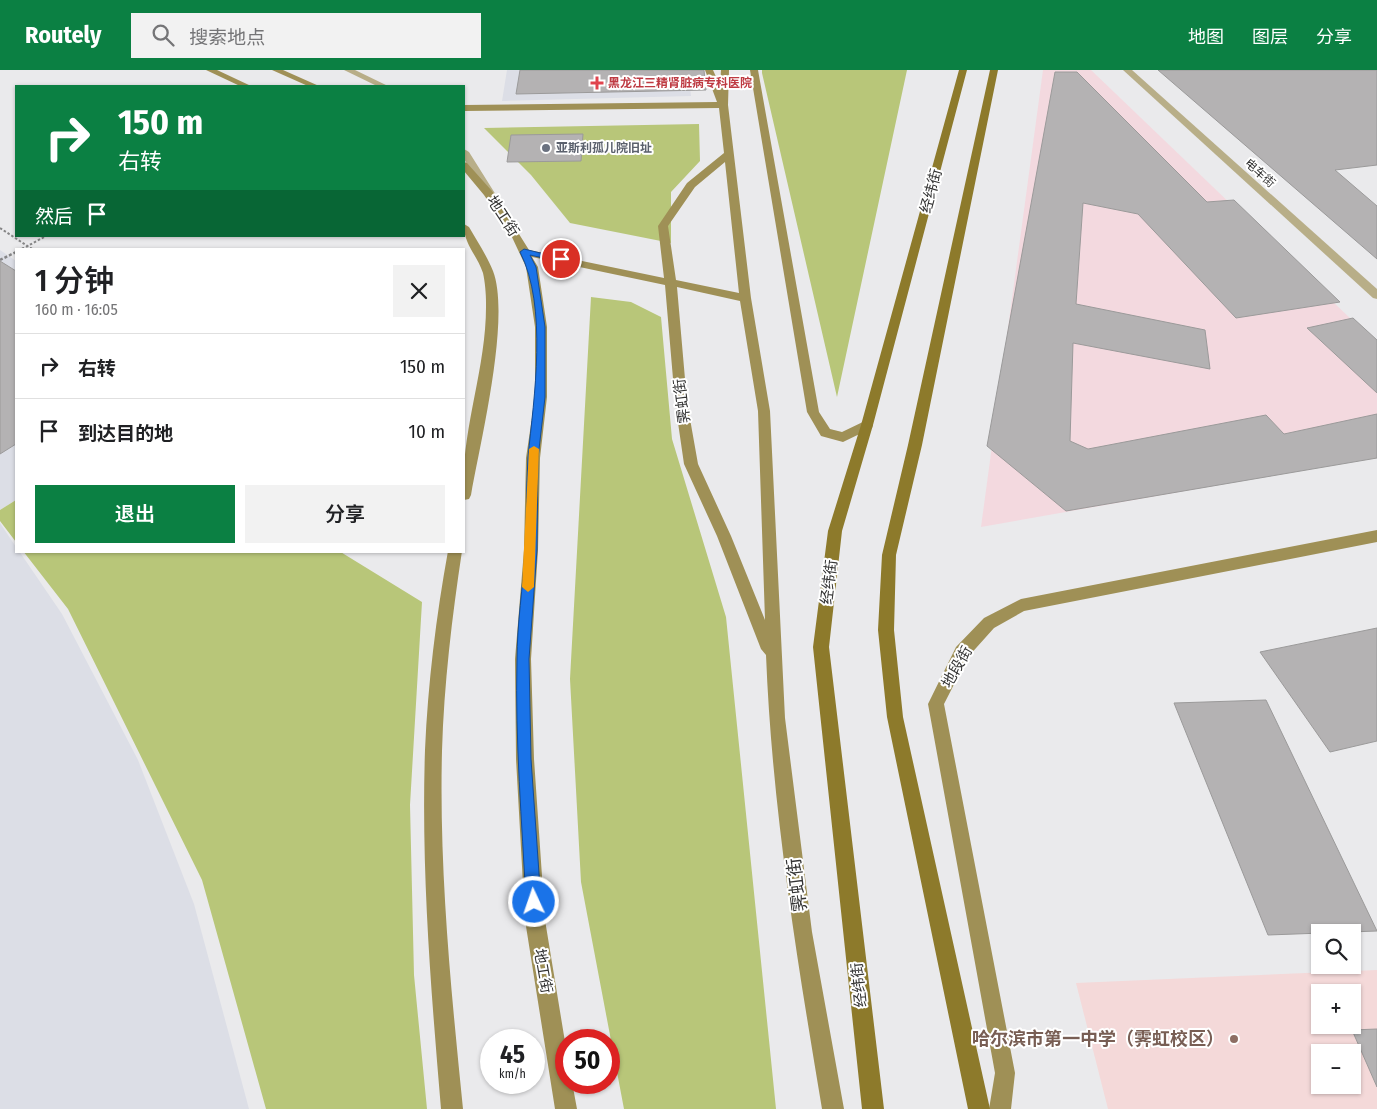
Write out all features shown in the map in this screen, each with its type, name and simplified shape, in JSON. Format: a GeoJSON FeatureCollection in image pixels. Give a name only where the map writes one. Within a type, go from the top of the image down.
{"type":"FeatureCollection","features":[{"type":"Feature","properties":{"kind":"main road"},"geometry":{"type":"LineString","coordinates":[[210,70],[245,85]]}},
{"type":"Feature","properties":{"kind":"main road"},"geometry":{"type":"LineString","coordinates":[[276,70],[313,85]]}},
{"type":"Feature","properties":{"kind":"main road","name":"霁虹街"},"geometry":{"type":"LineString","coordinates":[[709,70],[723,105]]}},
{"type":"Feature","properties":{"kind":"main road","name":"霁虹街"},"geometry":{"type":"LineString","coordinates":[[725,70],[723,105],[745,298],[764,411],[777,718],[802,932],[833,1109]]}},
{"type":"Feature","properties":{"kind":"main road"},"geometry":{"type":"LineString","coordinates":[[754,70],[813,412],[826,433],[843,437],[867,425]]}},
{"type":"Feature","properties":{"kind":"main road","name":"经纬街"},"geometry":{"type":"LineString","coordinates":[[873,1109],[820,647],[835,531],[867,425],[963,70]]}},
{"type":"Feature","properties":{"kind":"main road"},"geometry":{"type":"LineString","coordinates":[[979,1109],[895,717],[886,630],[889,555],[915,445],[994,70]]}},
{"type":"Feature","properties":{"kind":"main road"},"geometry":{"type":"LineString","coordinates":[[465,108],[723,105]]}},
{"type":"Feature","properties":{"kind":"main road","name":"霁虹街"},"geometry":{"type":"LineString","coordinates":[[729,154],[691,185],[663,226],[681,402],[692,464],[724,536],[773,658]]}},
{"type":"Feature","properties":{"kind":"main road","name":"地工街"},"geometry":{"type":"LineString","coordinates":[[465,166],[488,193],[532,267],[541,327],[541,397],[533,458],[531,550],[523,659],[525,759],[535,920],[566,1109]]}},
{"type":"Feature","properties":{"kind":"main road"},"geometry":{"type":"LineString","coordinates":[[465,229],[488,272],[492,301],[491,346],[465,489]]}},
{"type":"Feature","properties":{"kind":"main road"},"geometry":{"type":"LineString","coordinates":[[524,252],[745,298]]}},
{"type":"Feature","properties":{"kind":"main road","name":"地段街"},"geometry":{"type":"LineString","coordinates":[[1000,1109],[1005,1073],[936,704],[962,652],[989,623],[1021,605],[1377,536]]}},
{"type":"Feature","properties":{"kind":"main road"},"geometry":{"type":"LineString","coordinates":[[452,1109],[434,881],[432,776],[444,617],[455,553]]}},
{"type":"Feature","properties":{"kind":"street"},"geometry":{"type":"LineString","coordinates":[[348,70],[382,85]]}},
{"type":"Feature","properties":{"kind":"street","name":"电车街"},"geometry":{"type":"LineString","coordinates":[[1127,70],[1377,295]]}},
{"type":"Feature","properties":{"kind":"street"},"geometry":{"type":"LineString","coordinates":[[465,154],[500,212]]}},
{"type":"Feature","properties":{"kind":"path"},"geometry":{"type":"LineString","coordinates":[[0,228],[31,248]]}},
{"type":"Feature","properties":{"kind":"path"},"geometry":{"type":"LineString","coordinates":[[24,248],[44,237]]}},
{"type":"Feature","properties":{"kind":"path"},"geometry":{"type":"LineString","coordinates":[[0,260],[15,252]]}},
{"type":"Feature","properties":{"kind":"shaded area","name":"黑龙江三精肾脏病专科医院"},"geometry":{"type":"Polygon","coordinates":[[[507,70],[688,70],[691,96],[502,101],[507,70]]]}},
{"type":"Feature","properties":{"kind":"shaded area"},"geometry":{"type":"Polygon","coordinates":[[[1043,70],[1091,70],[1377,344],[1377,457],[981,527],[1043,70]]]}},
{"type":"Feature","properties":{"kind":"shaded area"},"geometry":{"type":"Polygon","coordinates":[[[0,250],[15,260],[15,501],[0,510],[0,250]]]}},
{"type":"Feature","properties":{"kind":"shaded area"},"geometry":{"type":"Polygon","coordinates":[[[0,523],[15,546],[15,553],[20,553],[62,614],[138,760],[194,904],[249,1109],[0,1109],[0,523]]]}},
{"type":"Feature","properties":{"kind":"shaded area","name":"哈尔滨市第一中学（霁虹校区）"},"geometry":{"type":"Polygon","coordinates":[[[1377,970],[1377,1109],[1108,1109],[1076,983],[1311,973],[1361,974],[1361,971],[1377,970]]]}},
{"type":"Feature","properties":{"kind":"green space"},"geometry":{"type":"Polygon","coordinates":[[[762,70],[907,70],[837,397],[762,73],[762,70]]]}},
{"type":"Feature","properties":{"kind":"green space"},"geometry":{"type":"Polygon","coordinates":[[[699,124],[700,161],[671,192],[671,243],[570,223],[531,175],[484,128],[699,124]]]}},
{"type":"Feature","properties":{"kind":"green space"},"geometry":{"type":"Polygon","coordinates":[[[591,297],[631,302],[661,317],[672,439],[726,617],[776,1109],[624,1109],[620,1088],[620,1029],[609,1029],[581,882],[570,679],[591,297]]]}},
{"type":"Feature","properties":{"kind":"green space"},"geometry":{"type":"Polygon","coordinates":[[[15,501],[15,541],[0,521],[0,510],[15,501]]]}},
{"type":"Feature","properties":{"kind":"green space"},"geometry":{"type":"Polygon","coordinates":[[[25,553],[342,553],[422,602],[410,805],[414,975],[427,1109],[266,1109],[202,880],[68,609],[25,553]]]}},
{"type":"Feature","properties":{"kind":"building","name":"黑龙江三精肾脏病专科医院"},"geometry":{"type":"Polygon","coordinates":[[[520,70],[704,70],[706,90],[516,94],[520,70]]]}},
{"type":"Feature","properties":{"kind":"building"},"geometry":{"type":"Polygon","coordinates":[[[1158,70],[1377,70],[1377,165],[1335,170],[1377,206],[1377,259],[1158,70]]]}},
{"type":"Feature","properties":{"kind":"building"},"geometry":{"type":"Polygon","coordinates":[[[1055,72],[1077,72],[1207,202],[1234,200],[1340,302],[1236,318],[1138,214],[1083,203],[1076,304],[1205,330],[1210,369],[1073,343],[1070,441],[1088,449],[1266,415],[1284,434],[1377,414],[1377,458],[1066,511],[987,446],[1055,72]]]}},
{"type":"Feature","properties":{"kind":"building","name":"亚斯利孤儿院旧址"},"geometry":{"type":"Polygon","coordinates":[[[583,134],[581,161],[507,162],[511,135],[583,134]]]}},
{"type":"Feature","properties":{"kind":"building"},"geometry":{"type":"Polygon","coordinates":[[[0,261],[15,270],[15,445],[0,454],[0,261]]]}},
{"type":"Feature","properties":{"kind":"building"},"geometry":{"type":"Polygon","coordinates":[[[1353,318],[1377,340],[1377,393],[1307,328],[1353,318]]]}},
{"type":"Feature","properties":{"kind":"building"},"geometry":{"type":"Polygon","coordinates":[[[1377,628],[1377,741],[1330,752],[1260,652],[1377,628]]]}},
{"type":"Feature","properties":{"kind":"building"},"geometry":{"type":"Polygon","coordinates":[[[1266,700],[1377,931],[1361,932],[1361,924],[1311,924],[1311,933],[1268,935],[1174,703],[1266,700]]]}},
{"type":"Feature","properties":{"kind":"building"},"geometry":{"type":"Polygon","coordinates":[[[1377,1029],[1377,1087],[1361,1051],[1361,1044],[1358,1044],[1354,1034],[1361,1034],[1361,1030],[1377,1029]]]}},
{"type":"Feature","properties":{"kind":"slow traffic"},"geometry":{"type":"LineString","coordinates":[[528,587],[534,449]]}},
{"type":"Feature","properties":{"kind":"place","name":"黑龙江三精肾脏病专科医院"},"geometry":{"type":"Point","coordinates":[597,83]}},
{"type":"Feature","properties":{"kind":"place","name":"亚斯利孤儿院旧址"},"geometry":{"type":"Point","coordinates":[546,148]}},
{"type":"Feature","properties":{"kind":"place","name":"哈尔滨市第一中学（霁虹校区）"},"geometry":{"type":"Point","coordinates":[1234,1039]}},
{"type":"Feature","properties":{"kind":"route"},"geometry":{"type":"LineString","coordinates":[[534,902],[525,759],[523,659],[531,550],[533,458],[541,397],[541,327],[532,267],[524,252],[561,259]]}}]}
